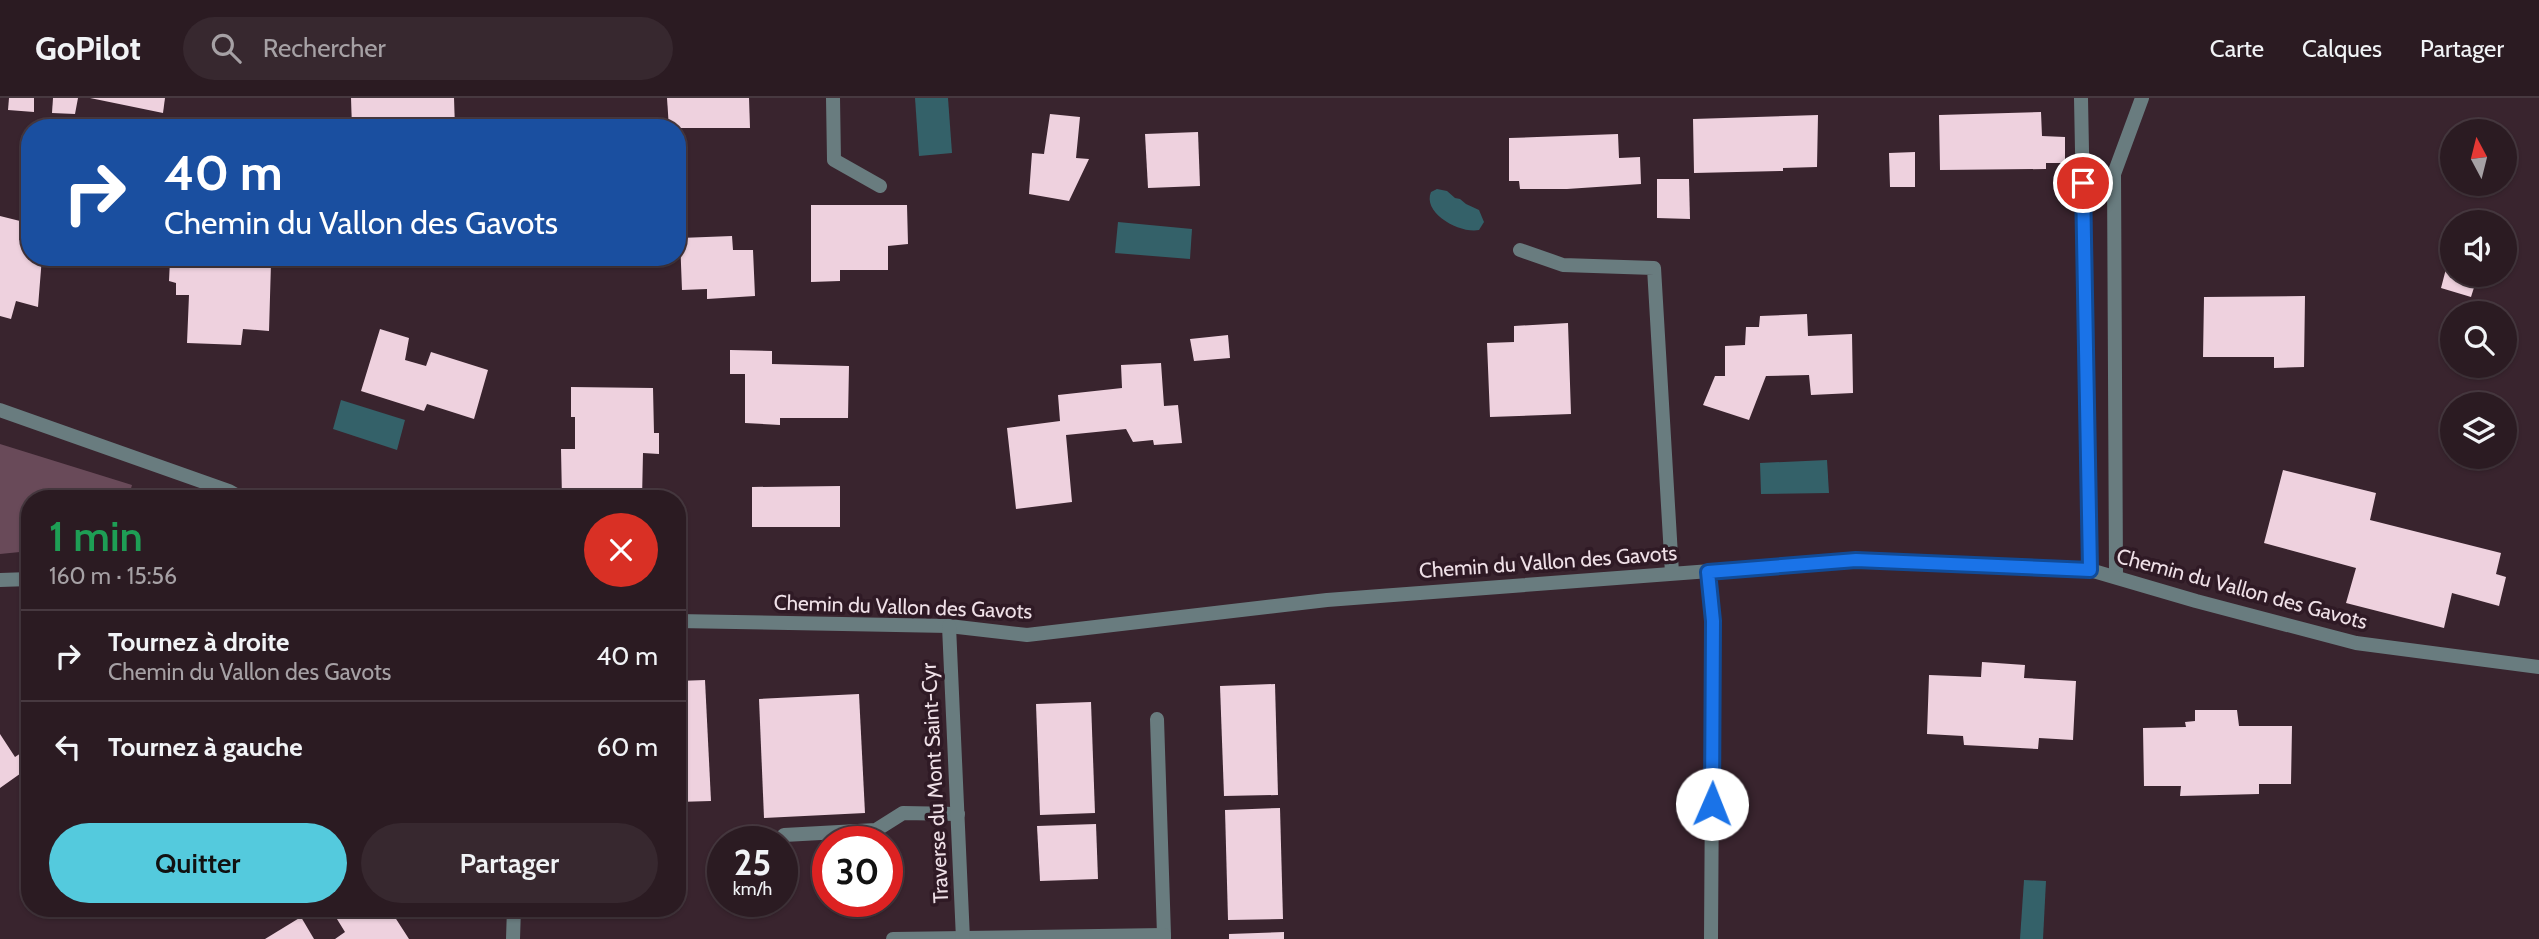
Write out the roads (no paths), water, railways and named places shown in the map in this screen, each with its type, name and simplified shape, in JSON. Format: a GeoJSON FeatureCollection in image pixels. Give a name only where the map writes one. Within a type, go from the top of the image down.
{"type":"FeatureCollection","features":[{"type":"Feature","properties":{"kind":"street"},"geometry":{"type":"LineString","coordinates":[[833,98],[834,160],[880,187]]}},
{"type":"Feature","properties":{"kind":"street"},"geometry":{"type":"LineString","coordinates":[[2081,98],[2090,570]]}},
{"type":"Feature","properties":{"kind":"street"},"geometry":{"type":"LineString","coordinates":[[2116,577],[2114,174],[2142,98]]}},
{"type":"Feature","properties":{"kind":"street"},"geometry":{"type":"LineString","coordinates":[[1520,250],[1563,265],[1654,268],[1672,573]]}},
{"type":"Feature","properties":{"kind":"street"},"geometry":{"type":"LineString","coordinates":[[0,410],[226,490]]}},
{"type":"Feature","properties":{"kind":"street","name":"Chemin du Vallon des Gavots"},"geometry":{"type":"LineString","coordinates":[[686,621],[949,626],[1027,635],[1326,600],[1856,560],[2090,570],[2356,643],[2539,667]]}},
{"type":"Feature","properties":{"kind":"street"},"geometry":{"type":"LineString","coordinates":[[1708,572],[1713,621],[1711,939]]}},
{"type":"Feature","properties":{"kind":"street"},"geometry":{"type":"LineString","coordinates":[[0,580],[21,579]]}},
{"type":"Feature","properties":{"kind":"street","name":"Traverse du Mont Saint-Cyr"},"geometry":{"type":"LineString","coordinates":[[949,626],[963,938]]}},
{"type":"Feature","properties":{"kind":"street"},"geometry":{"type":"LineString","coordinates":[[893,939],[1164,937],[1157,719]]}},
{"type":"Feature","properties":{"kind":"street"},"geometry":{"type":"LineString","coordinates":[[798,834],[876,830],[904,813],[958,814]]}},
{"type":"Feature","properties":{"kind":"street"},"geometry":{"type":"LineString","coordinates":[[513,939],[514,917]]}},
{"type":"Feature","properties":{"kind":"water"},"geometry":{"type":"Polygon","coordinates":[[[915,98],[948,98],[952,153],[919,156],[915,98]]]}},
{"type":"Feature","properties":{"kind":"water"},"geometry":{"type":"Polygon","coordinates":[[[1437,189],[1447,191],[1479,210],[1484,222],[1479,230],[1462,229],[1437,214],[1430,200],[1431,192],[1437,189]]]}},
{"type":"Feature","properties":{"kind":"water"},"geometry":{"type":"Polygon","coordinates":[[[1118,222],[1192,229],[1190,259],[1115,253],[1118,222]]]}},
{"type":"Feature","properties":{"kind":"water"},"geometry":{"type":"Polygon","coordinates":[[[341,400],[405,420],[397,450],[333,429],[341,400]]]}},
{"type":"Feature","properties":{"kind":"water"},"geometry":{"type":"Polygon","coordinates":[[[1827,460],[1829,493],[1761,494],[1760,463],[1827,460]]]}},
{"type":"Feature","properties":{"kind":"water"},"geometry":{"type":"Polygon","coordinates":[[[2024,880],[2046,881],[2043,939],[2020,939],[2024,880]]]}}]}
